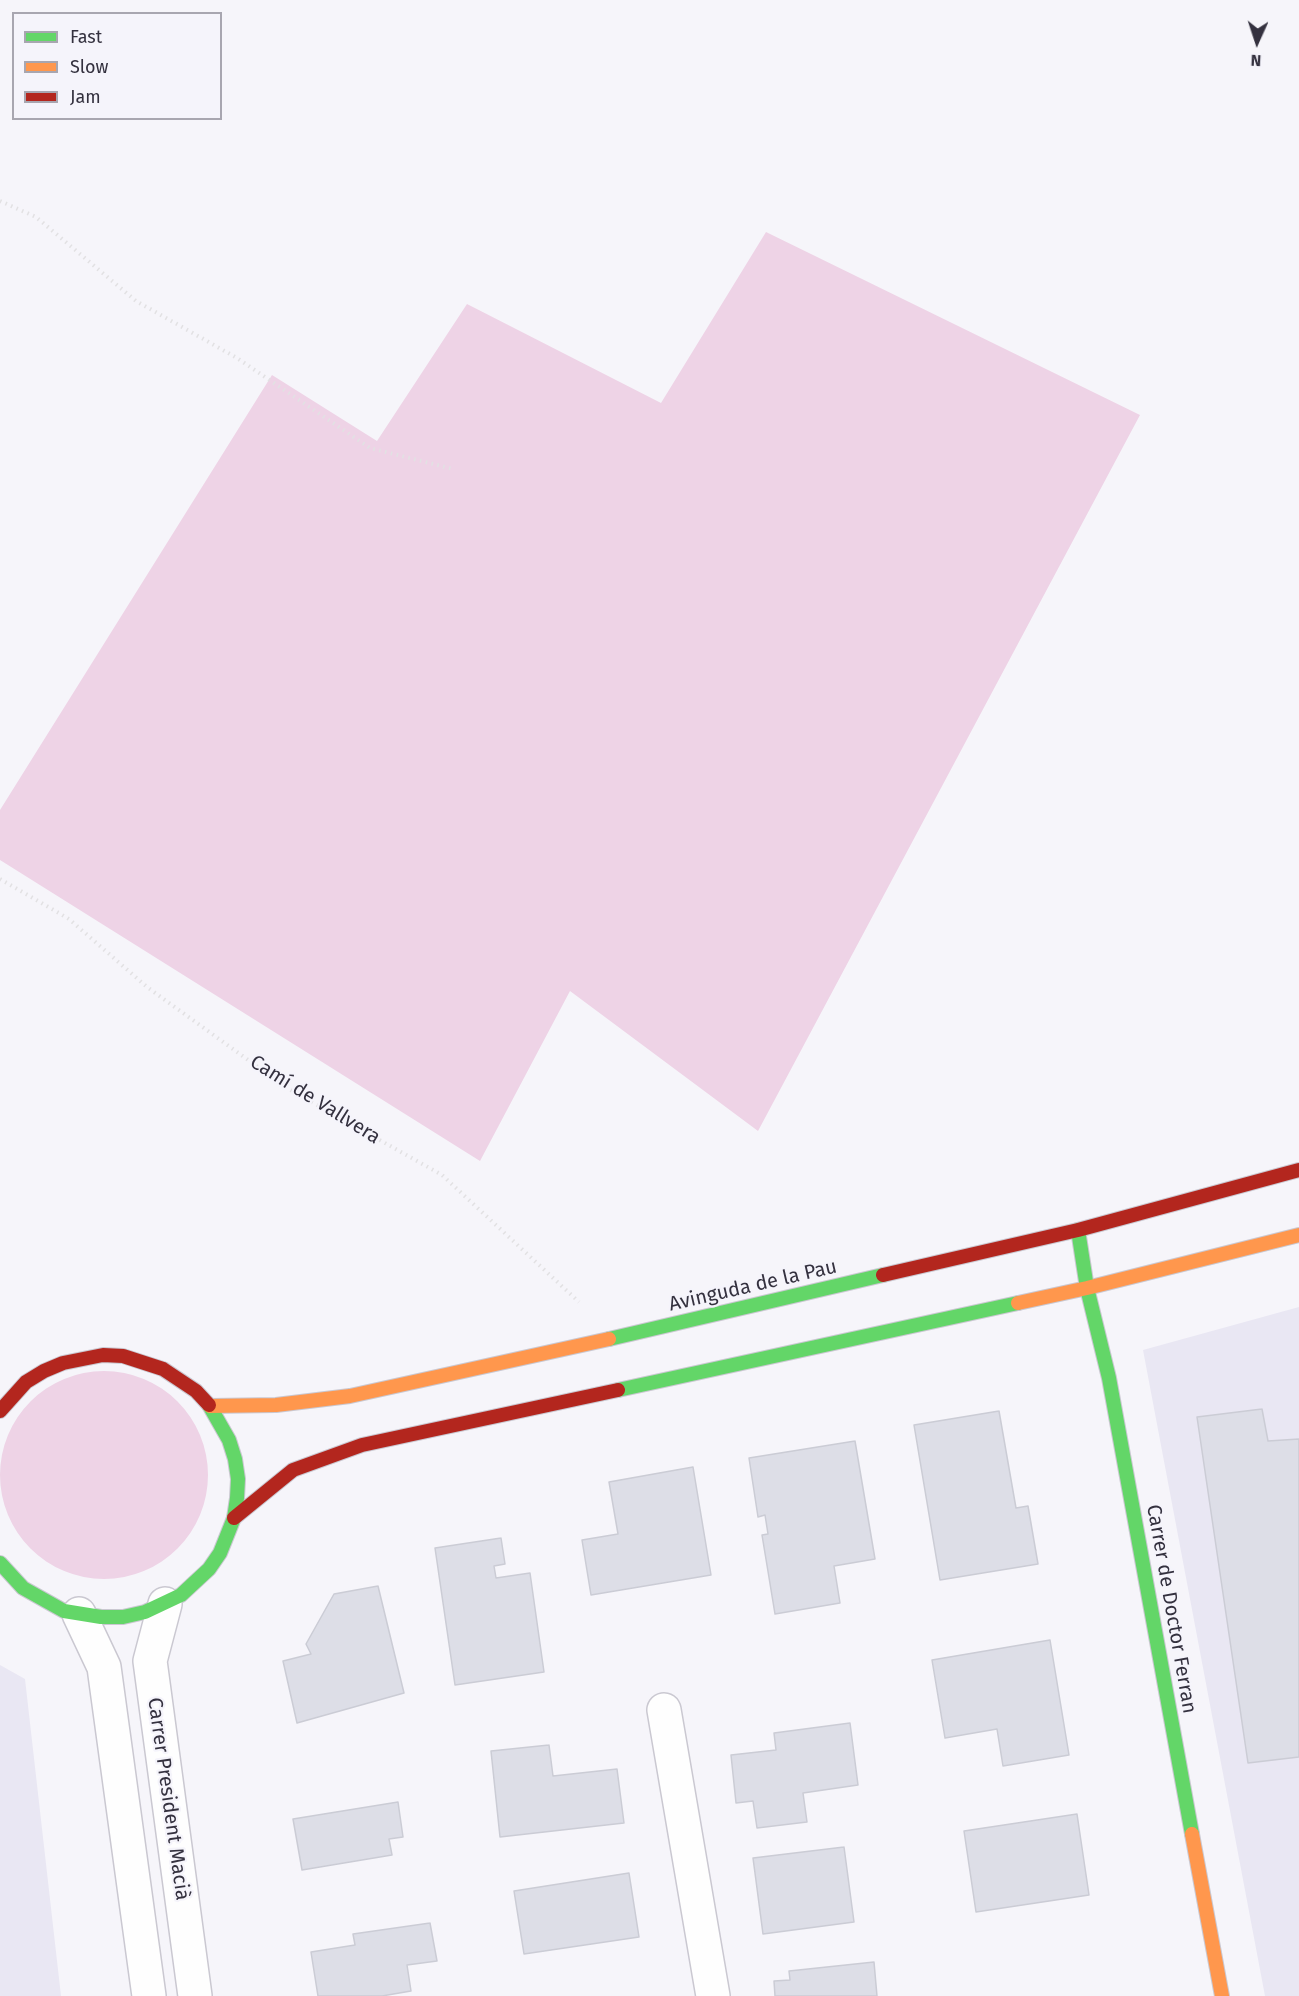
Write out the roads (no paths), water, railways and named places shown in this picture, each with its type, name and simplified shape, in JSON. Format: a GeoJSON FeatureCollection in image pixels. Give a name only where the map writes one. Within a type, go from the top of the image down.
{"type":"FeatureCollection","features":[{"type":"Feature","properties":{"kind":"street","name":"Avinguda de la Pau"},"geometry":{"type":"LineString","coordinates":[[210,1406],[276,1405],[350,1396],[617,1337],[1077,1230],[1299,1170]]}},
{"type":"Feature","properties":{"kind":"street","name":"Carrer de Doctor Ferran"},"geometry":{"type":"LineString","coordinates":[[1077,1230],[1087,1288],[1111,1390],[1222,1996]]}},
{"type":"Feature","properties":{"kind":"street"},"geometry":{"type":"LineString","coordinates":[[234,1518],[293,1470],[362,1445],[1087,1288],[1299,1235]]}},
{"type":"Feature","properties":{"kind":"street"},"geometry":{"type":"LineString","coordinates":[[0,1410],[26,1382],[44,1371],[82,1358],[103,1355],[123,1356],[143,1361],[163,1369],[196,1391],[210,1406],[229,1440],[235,1459],[238,1489],[234,1518],[220,1553],[209,1569],[181,1595],[145,1612],[123,1617],[101,1617],[64,1611],[23,1588],[1,1564]]}},
{"type":"Feature","properties":{"kind":"street","name":"Carrer President Macià"},"geometry":{"type":"LineString","coordinates":[[165,1604],[150,1661],[195,1996]]}},
{"type":"Feature","properties":{"kind":"street"},"geometry":{"type":"LineString","coordinates":[[79,1614],[104,1667],[148,1996]]}},
{"type":"Feature","properties":{"kind":"street"},"geometry":{"type":"LineString","coordinates":[[664,1710],[713,1996]]}}]}
